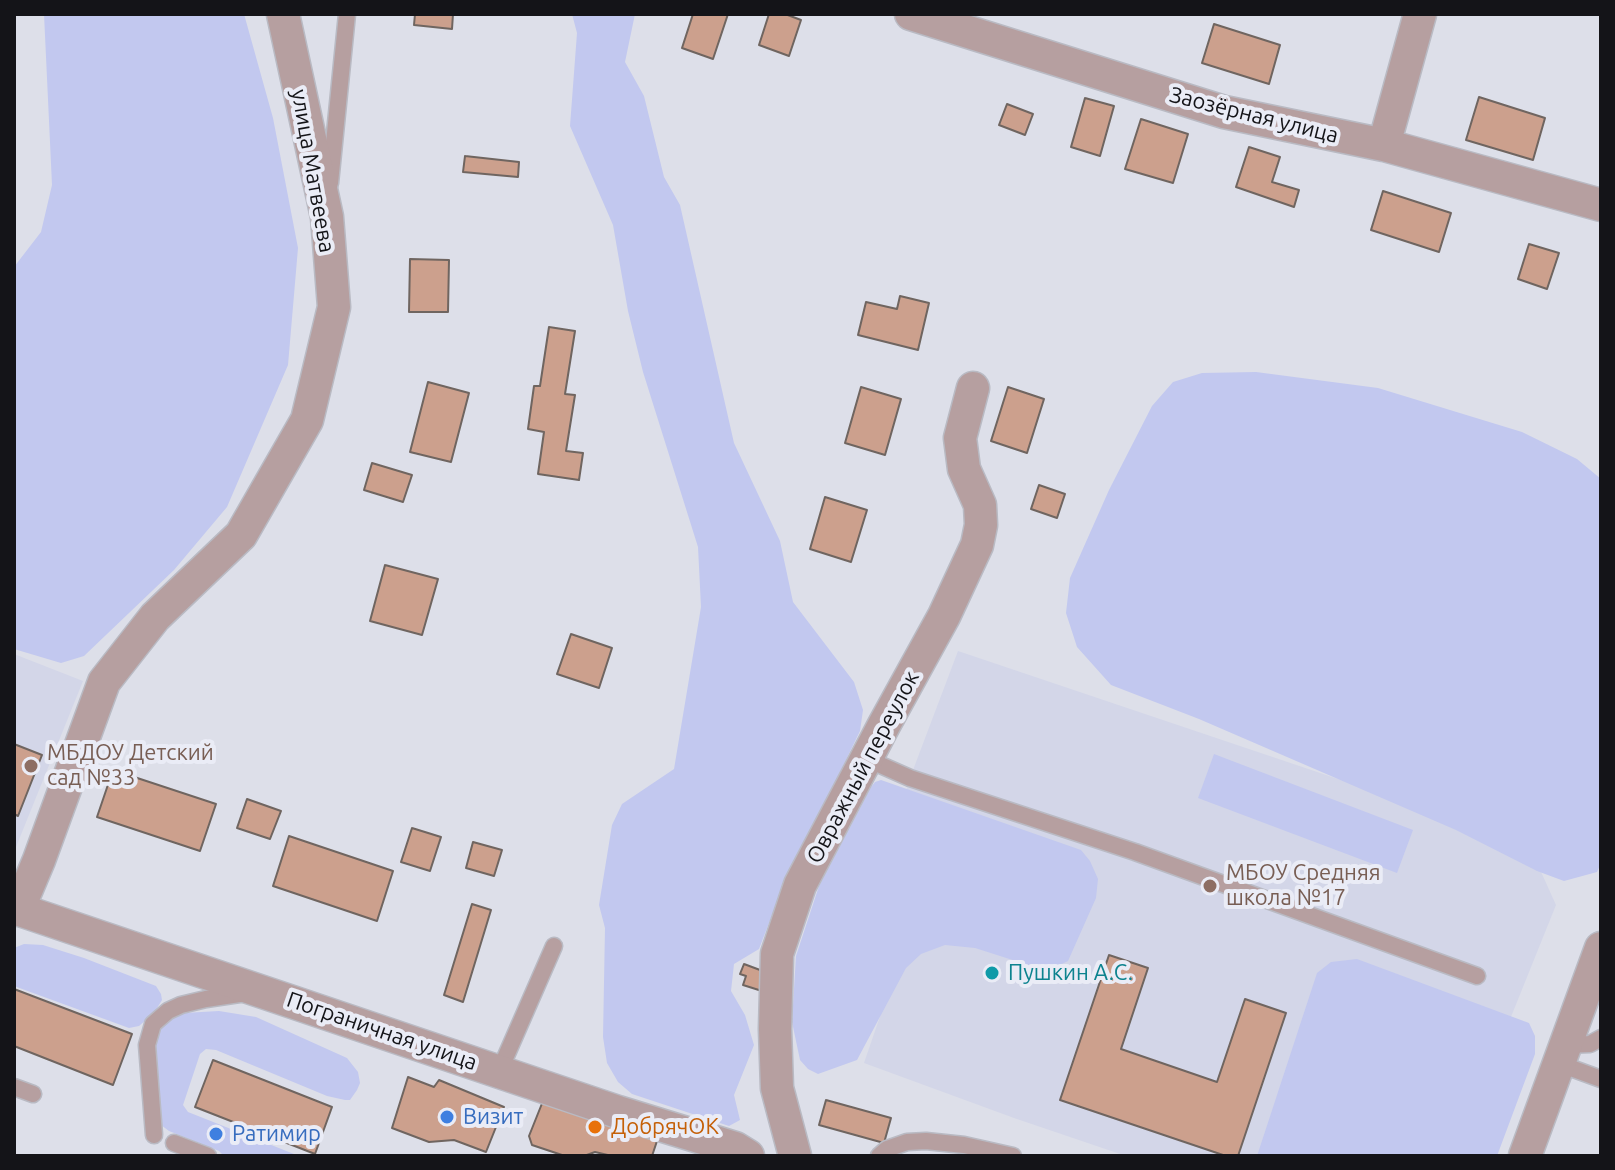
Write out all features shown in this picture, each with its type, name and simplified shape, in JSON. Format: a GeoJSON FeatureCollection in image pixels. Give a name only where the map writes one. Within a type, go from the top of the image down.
{"type":"FeatureCollection","features":[{"type":"Feature","properties":{"kind":"street","name":"улица Матвеева"},"geometry":{"type":"LineString","coordinates":[[16,909],[39,860],[104,682],[155,617],[241,535],[307,420],[334,307],[327,217],[283,14]]}},
{"type":"Feature","properties":{"kind":"street","name":"Заозёрная улица"},"geometry":{"type":"LineString","coordinates":[[911,14],[1224,112],[1384,145],[1601,205]]}},
{"type":"Feature","properties":{"kind":"street"},"geometry":{"type":"LineString","coordinates":[[1384,145],[1420,14]]}},
{"type":"Feature","properties":{"kind":"street","name":"Овражный переулок"},"geometry":{"type":"LineString","coordinates":[[795,1156],[777,1088],[777,954],[800,885],[944,616],[977,545],[981,525],[980,505],[964,469],[960,438],[973,388]]}},
{"type":"Feature","properties":{"kind":"street","name":"Пограничная улица"},"geometry":{"type":"LineString","coordinates":[[16,909],[618,1112],[735,1148],[748,1156]]}},
{"type":"Feature","properties":{"kind":"street"},"geometry":{"type":"LineString","coordinates":[[1525,1156],[1601,948]]}},
{"type":"Feature","properties":{"kind":"lane"},"geometry":{"type":"LineString","coordinates":[[327,217],[347,14]]}},
{"type":"Feature","properties":{"kind":"lane"},"geometry":{"type":"LineString","coordinates":[[867,759],[910,778],[1135,852],[1477,976]]}},
{"type":"Feature","properties":{"kind":"lane"},"geometry":{"type":"LineString","coordinates":[[499,1072],[554,946]]}},
{"type":"Feature","properties":{"kind":"lane"},"geometry":{"type":"LineString","coordinates":[[154,1135],[147,1045],[153,1024],[181,1005],[263,991]]}},
{"type":"Feature","properties":{"kind":"lane"},"geometry":{"type":"LineString","coordinates":[[1563,1055],[1601,1038]]}},
{"type":"Feature","properties":{"kind":"lane"},"geometry":{"type":"LineString","coordinates":[[1563,1055],[1601,1079]]}},
{"type":"Feature","properties":{"kind":"lane"},"geometry":{"type":"LineString","coordinates":[[14,1087],[33,1094]]}},
{"type":"Feature","properties":{"kind":"lane"},"geometry":{"type":"LineString","coordinates":[[879,1156],[887,1149],[907,1142],[926,1141],[964,1145],[1013,1156]]}},
{"type":"Feature","properties":{"kind":"lane"},"geometry":{"type":"LineString","coordinates":[[174,1143],[208,1156]]}},
{"type":"Feature","properties":{"kind":"shaded area"},"geometry":{"type":"Polygon","coordinates":[[[44,14],[244,14],[273,118],[298,248],[288,365],[227,507],[174,570],[84,656],[61,663],[14,649],[14,267],[41,232],[52,185],[44,14]]]}},
{"type":"Feature","properties":{"kind":"shaded area"},"geometry":{"type":"Polygon","coordinates":[[[572,14],[635,14],[625,62],[644,96],[664,177],[680,205],[734,443],[780,541],[793,602],[854,682],[863,710],[860,731],[776,905],[759,949],[734,964],[731,991],[745,1015],[754,1045],[734,1095],[740,1120],[729,1126],[632,1094],[618,1082],[607,1063],[603,1037],[605,928],[599,905],[612,825],[622,804],[674,769],[701,607],[698,547],[643,372],[628,311],[613,225],[570,126],[577,33],[572,14]]]}},
{"type":"Feature","properties":{"kind":"shaded area"},"geometry":{"type":"Polygon","coordinates":[[[1256,372],[1378,388],[1522,432],[1577,459],[1601,479],[1601,863],[1597,872],[1564,881],[1537,871],[1456,830],[1199,719],[1111,685],[1077,647],[1066,613],[1070,578],[1109,490],[1152,406],[1173,382],[1202,373],[1256,372]]]}},
{"type":"Feature","properties":{"kind":"shaded area","name":"МБОУ Средняя школа №17"},"geometry":{"type":"Polygon","coordinates":[[[958,651],[1528,843],[1556,905],[1455,1156],[1126,1156],[864,1063],[909,932],[881,867],[910,778],[958,651]]]}},
{"type":"Feature","properties":{"kind":"shaded area","name":"МБДОУ Детский сад №33"},"geometry":{"type":"Polygon","coordinates":[[[14,654],[83,681],[14,852],[14,654]]]}},
{"type":"Feature","properties":{"kind":"shaded area"},"geometry":{"type":"Polygon","coordinates":[[[1214,754],[1413,830],[1397,873],[1198,798],[1214,754]]]}},
{"type":"Feature","properties":{"kind":"shaded area"},"geometry":{"type":"Polygon","coordinates":[[[881,780],[1081,850],[1098,879],[1096,898],[1068,961],[1047,971],[975,948],[945,945],[921,954],[906,968],[857,1060],[818,1074],[800,1060],[792,1022],[796,956],[819,886],[871,787],[881,780]]]}},
{"type":"Feature","properties":{"kind":"shaded area"},"geometry":{"type":"Polygon","coordinates":[[[24,944],[43,945],[84,958],[156,986],[162,1000],[154,1013],[139,1026],[129,1028],[14,986],[14,948],[24,944]]]}},
{"type":"Feature","properties":{"kind":"shaded area"},"geometry":{"type":"Polygon","coordinates":[[[1357,959],[1529,1023],[1535,1036],[1535,1054],[1497,1156],[1257,1156],[1317,973],[1331,962],[1357,959]]]}},
{"type":"Feature","properties":{"kind":"shaded area"},"geometry":{"type":"Polygon","coordinates":[[[219,1011],[256,1017],[347,1058],[358,1072],[360,1083],[357,1090],[350,1100],[345,1100],[327,1096],[216,1050],[206,1049],[200,1054],[183,1105],[188,1112],[299,1156],[224,1156],[161,1125],[155,1036],[169,1019],[184,1013],[219,1011]]]}},
{"type":"Feature","properties":{"kind":"building"},"geometry":{"type":"Polygon","coordinates":[[[415,14],[453,14],[452,29],[414,25],[415,14]]]}},
{"type":"Feature","properties":{"kind":"building"},"geometry":{"type":"Polygon","coordinates":[[[693,14],[728,14],[713,59],[682,48],[693,14]]]}},
{"type":"Feature","properties":{"kind":"building"},"geometry":{"type":"Polygon","coordinates":[[[769,14],[785,14],[801,20],[789,56],[759,45],[769,14]]]}},
{"type":"Feature","properties":{"kind":"building"},"geometry":{"type":"Polygon","coordinates":[[[1214,24],[1280,45],[1269,84],[1202,63],[1214,24]]]}},
{"type":"Feature","properties":{"kind":"building"},"geometry":{"type":"Polygon","coordinates":[[[1479,97],[1545,118],[1533,160],[1466,140],[1479,97]]]}},
{"type":"Feature","properties":{"kind":"building"},"geometry":{"type":"Polygon","coordinates":[[[1085,98],[1114,106],[1100,156],[1071,147],[1085,98]]]}},
{"type":"Feature","properties":{"kind":"building"},"geometry":{"type":"Polygon","coordinates":[[[1007,104],[1033,114],[1025,135],[999,125],[1007,104]]]}},
{"type":"Feature","properties":{"kind":"building"},"geometry":{"type":"Polygon","coordinates":[[[1141,119],[1188,134],[1173,183],[1125,169],[1141,119]]]}},
{"type":"Feature","properties":{"kind":"building"},"geometry":{"type":"Polygon","coordinates":[[[1249,147],[1280,157],[1272,182],[1299,190],[1294,207],[1236,187],[1249,147]]]}},
{"type":"Feature","properties":{"kind":"building"},"geometry":{"type":"Polygon","coordinates":[[[465,156],[519,162],[518,177],[463,172],[465,156]]]}},
{"type":"Feature","properties":{"kind":"building"},"geometry":{"type":"Polygon","coordinates":[[[1383,191],[1451,213],[1439,252],[1371,230],[1383,191]]]}},
{"type":"Feature","properties":{"kind":"building"},"geometry":{"type":"Polygon","coordinates":[[[1529,244],[1559,253],[1547,289],[1518,279],[1529,244]]]}},
{"type":"Feature","properties":{"kind":"building"},"geometry":{"type":"Polygon","coordinates":[[[410,259],[449,260],[448,312],[409,312],[410,259]]]}},
{"type":"Feature","properties":{"kind":"building"},"geometry":{"type":"Polygon","coordinates":[[[900,296],[929,303],[918,350],[858,335],[866,302],[897,309],[900,296]]]}},
{"type":"Feature","properties":{"kind":"building"},"geometry":{"type":"Polygon","coordinates":[[[549,327],[575,331],[565,394],[575,395],[566,451],[583,453],[579,480],[538,474],[544,432],[528,429],[534,386],[540,386],[549,327]]]}},
{"type":"Feature","properties":{"kind":"building"},"geometry":{"type":"Polygon","coordinates":[[[428,382],[469,393],[451,462],[410,452],[428,382]]]}},
{"type":"Feature","properties":{"kind":"building"},"geometry":{"type":"Polygon","coordinates":[[[861,387],[901,399],[885,455],[845,443],[861,387]]]}},
{"type":"Feature","properties":{"kind":"building"},"geometry":{"type":"Polygon","coordinates":[[[1008,387],[1044,399],[1027,453],[991,441],[1008,387]]]}},
{"type":"Feature","properties":{"kind":"building"},"geometry":{"type":"Polygon","coordinates":[[[372,463],[412,475],[403,502],[364,490],[372,463]]]}},
{"type":"Feature","properties":{"kind":"building"},"geometry":{"type":"Polygon","coordinates":[[[1039,485],[1065,494],[1057,518],[1031,509],[1039,485]]]}},
{"type":"Feature","properties":{"kind":"building"},"geometry":{"type":"Polygon","coordinates":[[[825,497],[867,510],[851,562],[810,549],[825,497]]]}},
{"type":"Feature","properties":{"kind":"building"},"geometry":{"type":"Polygon","coordinates":[[[385,565],[438,579],[422,635],[370,621],[385,565]]]}},
{"type":"Feature","properties":{"kind":"building"},"geometry":{"type":"Polygon","coordinates":[[[571,634],[612,648],[599,688],[557,674],[571,634]]]}},
{"type":"Feature","properties":{"kind":"building"},"geometry":{"type":"Polygon","coordinates":[[[14,744],[42,755],[18,816],[14,814],[14,744]]]}},
{"type":"Feature","properties":{"kind":"building"},"geometry":{"type":"Polygon","coordinates":[[[113,770],[216,804],[200,851],[97,817],[113,770]]]}},
{"type":"Feature","properties":{"kind":"building"},"geometry":{"type":"Polygon","coordinates":[[[247,799],[281,811],[270,839],[237,828],[247,799]]]}},
{"type":"Feature","properties":{"kind":"building"},"geometry":{"type":"Polygon","coordinates":[[[412,828],[441,837],[430,871],[401,862],[412,828]]]}},
{"type":"Feature","properties":{"kind":"building"},"geometry":{"type":"Polygon","coordinates":[[[289,836],[393,871],[377,921],[273,886],[289,836]]]}},
{"type":"Feature","properties":{"kind":"building"},"geometry":{"type":"Polygon","coordinates":[[[473,842],[502,850],[494,876],[466,868],[473,842]]]}},
{"type":"Feature","properties":{"kind":"building"},"geometry":{"type":"Polygon","coordinates":[[[472,904],[491,910],[463,1002],[444,995],[472,904]]]}},
{"type":"Feature","properties":{"kind":"building"},"geometry":{"type":"Polygon","coordinates":[[[1109,955],[1148,968],[1121,1049],[1217,1082],[1245,999],[1286,1013],[1238,1156],[1226,1156],[1060,1100],[1109,955]]]}},
{"type":"Feature","properties":{"kind":"building"},"geometry":{"type":"Polygon","coordinates":[[[744,964],[768,973],[762,991],[743,985],[746,976],[740,974],[744,964]]]}},
{"type":"Feature","properties":{"kind":"building"},"geometry":{"type":"Polygon","coordinates":[[[14,989],[132,1034],[113,1085],[14,1046],[14,989]]]}},
{"type":"Feature","properties":{"kind":"building"},"geometry":{"type":"Polygon","coordinates":[[[213,1060],[332,1107],[315,1154],[195,1107],[213,1060]]]}},
{"type":"Feature","properties":{"kind":"building","name":"Визит"},"geometry":{"type":"Polygon","coordinates":[[[408,1077],[434,1087],[439,1080],[504,1107],[486,1152],[454,1140],[429,1142],[392,1128],[408,1077]]]}},
{"type":"Feature","properties":{"kind":"building","name":"ДобрячОК"},"geometry":{"type":"Polygon","coordinates":[[[545,1096],[661,1129],[652,1156],[612,1156],[595,1152],[584,1156],[565,1156],[532,1145],[529,1136],[545,1096]]]}},
{"type":"Feature","properties":{"kind":"building"},"geometry":{"type":"Polygon","coordinates":[[[826,1100],[891,1118],[884,1143],[819,1125],[826,1100]]]}},
{"type":"Feature","properties":{"kind":"place","name":"МБДОУ Детский сад №33"},"geometry":{"type":"Point","coordinates":[31,766]}},
{"type":"Feature","properties":{"kind":"place","name":"МБОУ Средняя школа №17"},"geometry":{"type":"Point","coordinates":[1210,886]}},
{"type":"Feature","properties":{"kind":"place","name":"Пушкин А.С."},"geometry":{"type":"Point","coordinates":[992,973]}},
{"type":"Feature","properties":{"kind":"place","name":"Визит"},"geometry":{"type":"Point","coordinates":[447,1117]}},
{"type":"Feature","properties":{"kind":"place","name":"ДобрячОК"},"geometry":{"type":"Point","coordinates":[595,1127]}},
{"type":"Feature","properties":{"kind":"place","name":"Ратимир"},"geometry":{"type":"Point","coordinates":[216,1134]}}]}
